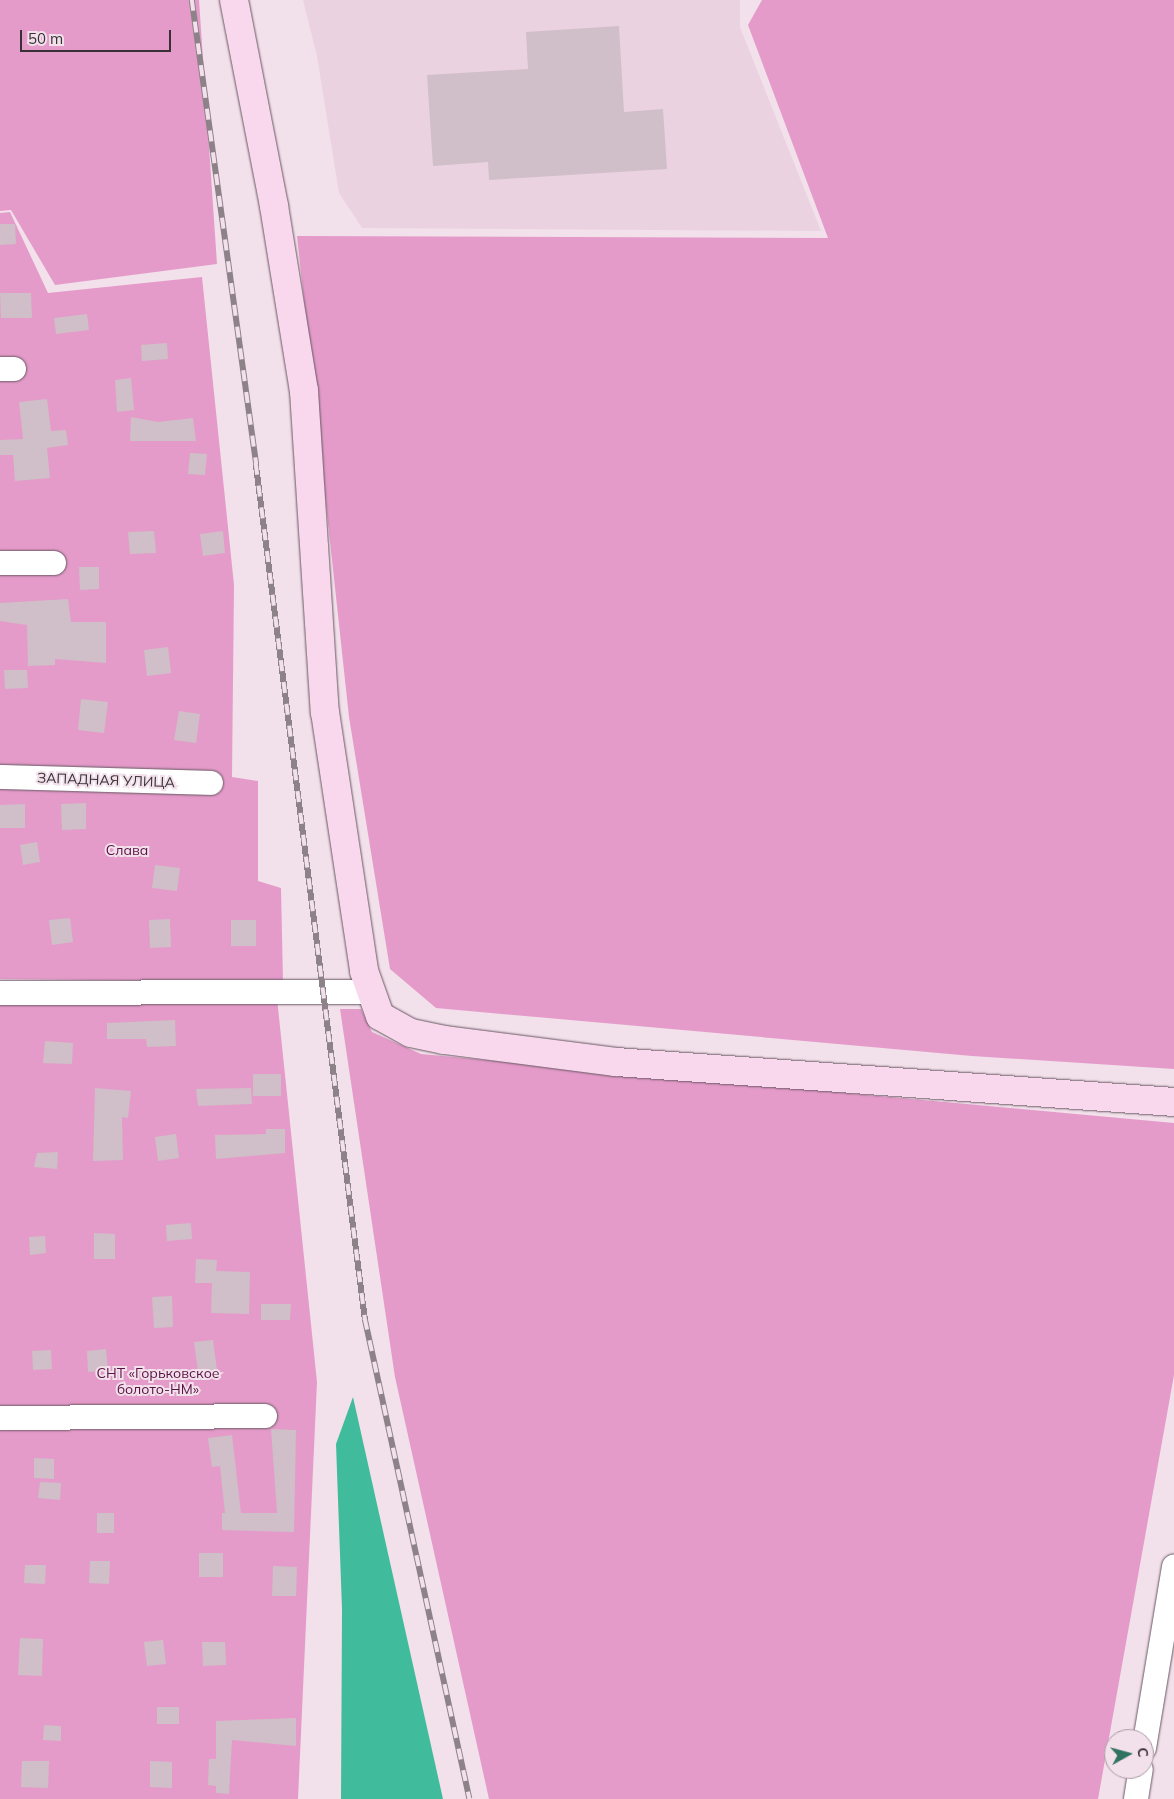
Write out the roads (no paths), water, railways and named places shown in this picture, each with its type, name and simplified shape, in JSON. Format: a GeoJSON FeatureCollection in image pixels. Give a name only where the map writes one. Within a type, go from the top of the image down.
{"type":"FeatureCollection","features":[{"type":"Feature","properties":{"kind":"street"},"geometry":{"type":"LineString","coordinates":[[234,0],[274,206],[304,391],[325,712],[369,992],[380,1016],[411,1033],[444,1040],[616,1062],[1174,1102]]}},
{"type":"Feature","properties":{"kind":"street"},"geometry":{"type":"LineString","coordinates":[[0,563],[54,563]]}},
{"type":"Feature","properties":{"kind":"street","name":"ЗАПАДНАЯ УЛИЦА"},"geometry":{"type":"LineString","coordinates":[[0,777],[211,783]]}},
{"type":"Feature","properties":{"kind":"street"},"geometry":{"type":"LineString","coordinates":[[0,993],[369,992]]}},
{"type":"Feature","properties":{"kind":"street"},"geometry":{"type":"LineString","coordinates":[[0,1418],[265,1416]]}},
{"type":"Feature","properties":{"kind":"street"},"geometry":{"type":"LineString","coordinates":[[1147,1729],[1174,1566]]}},
{"type":"Feature","properties":{"kind":"street"},"geometry":{"type":"LineString","coordinates":[[1136,1799],[1139,1779]]}},
{"type":"Feature","properties":{"kind":"railway"},"geometry":{"type":"LineString","coordinates":[[192,0],[256,464],[365,1319],[470,1799]]}},
{"type":"Feature","properties":{"kind":"park label","name":"Слава"},"geometry":{"type":"Point","coordinates":[127,850]}},
{"type":"Feature","properties":{"kind":"park label","name":"СНТ «Горьковское болото-НМ»"},"geometry":{"type":"Point","coordinates":[158,1382]}}]}
